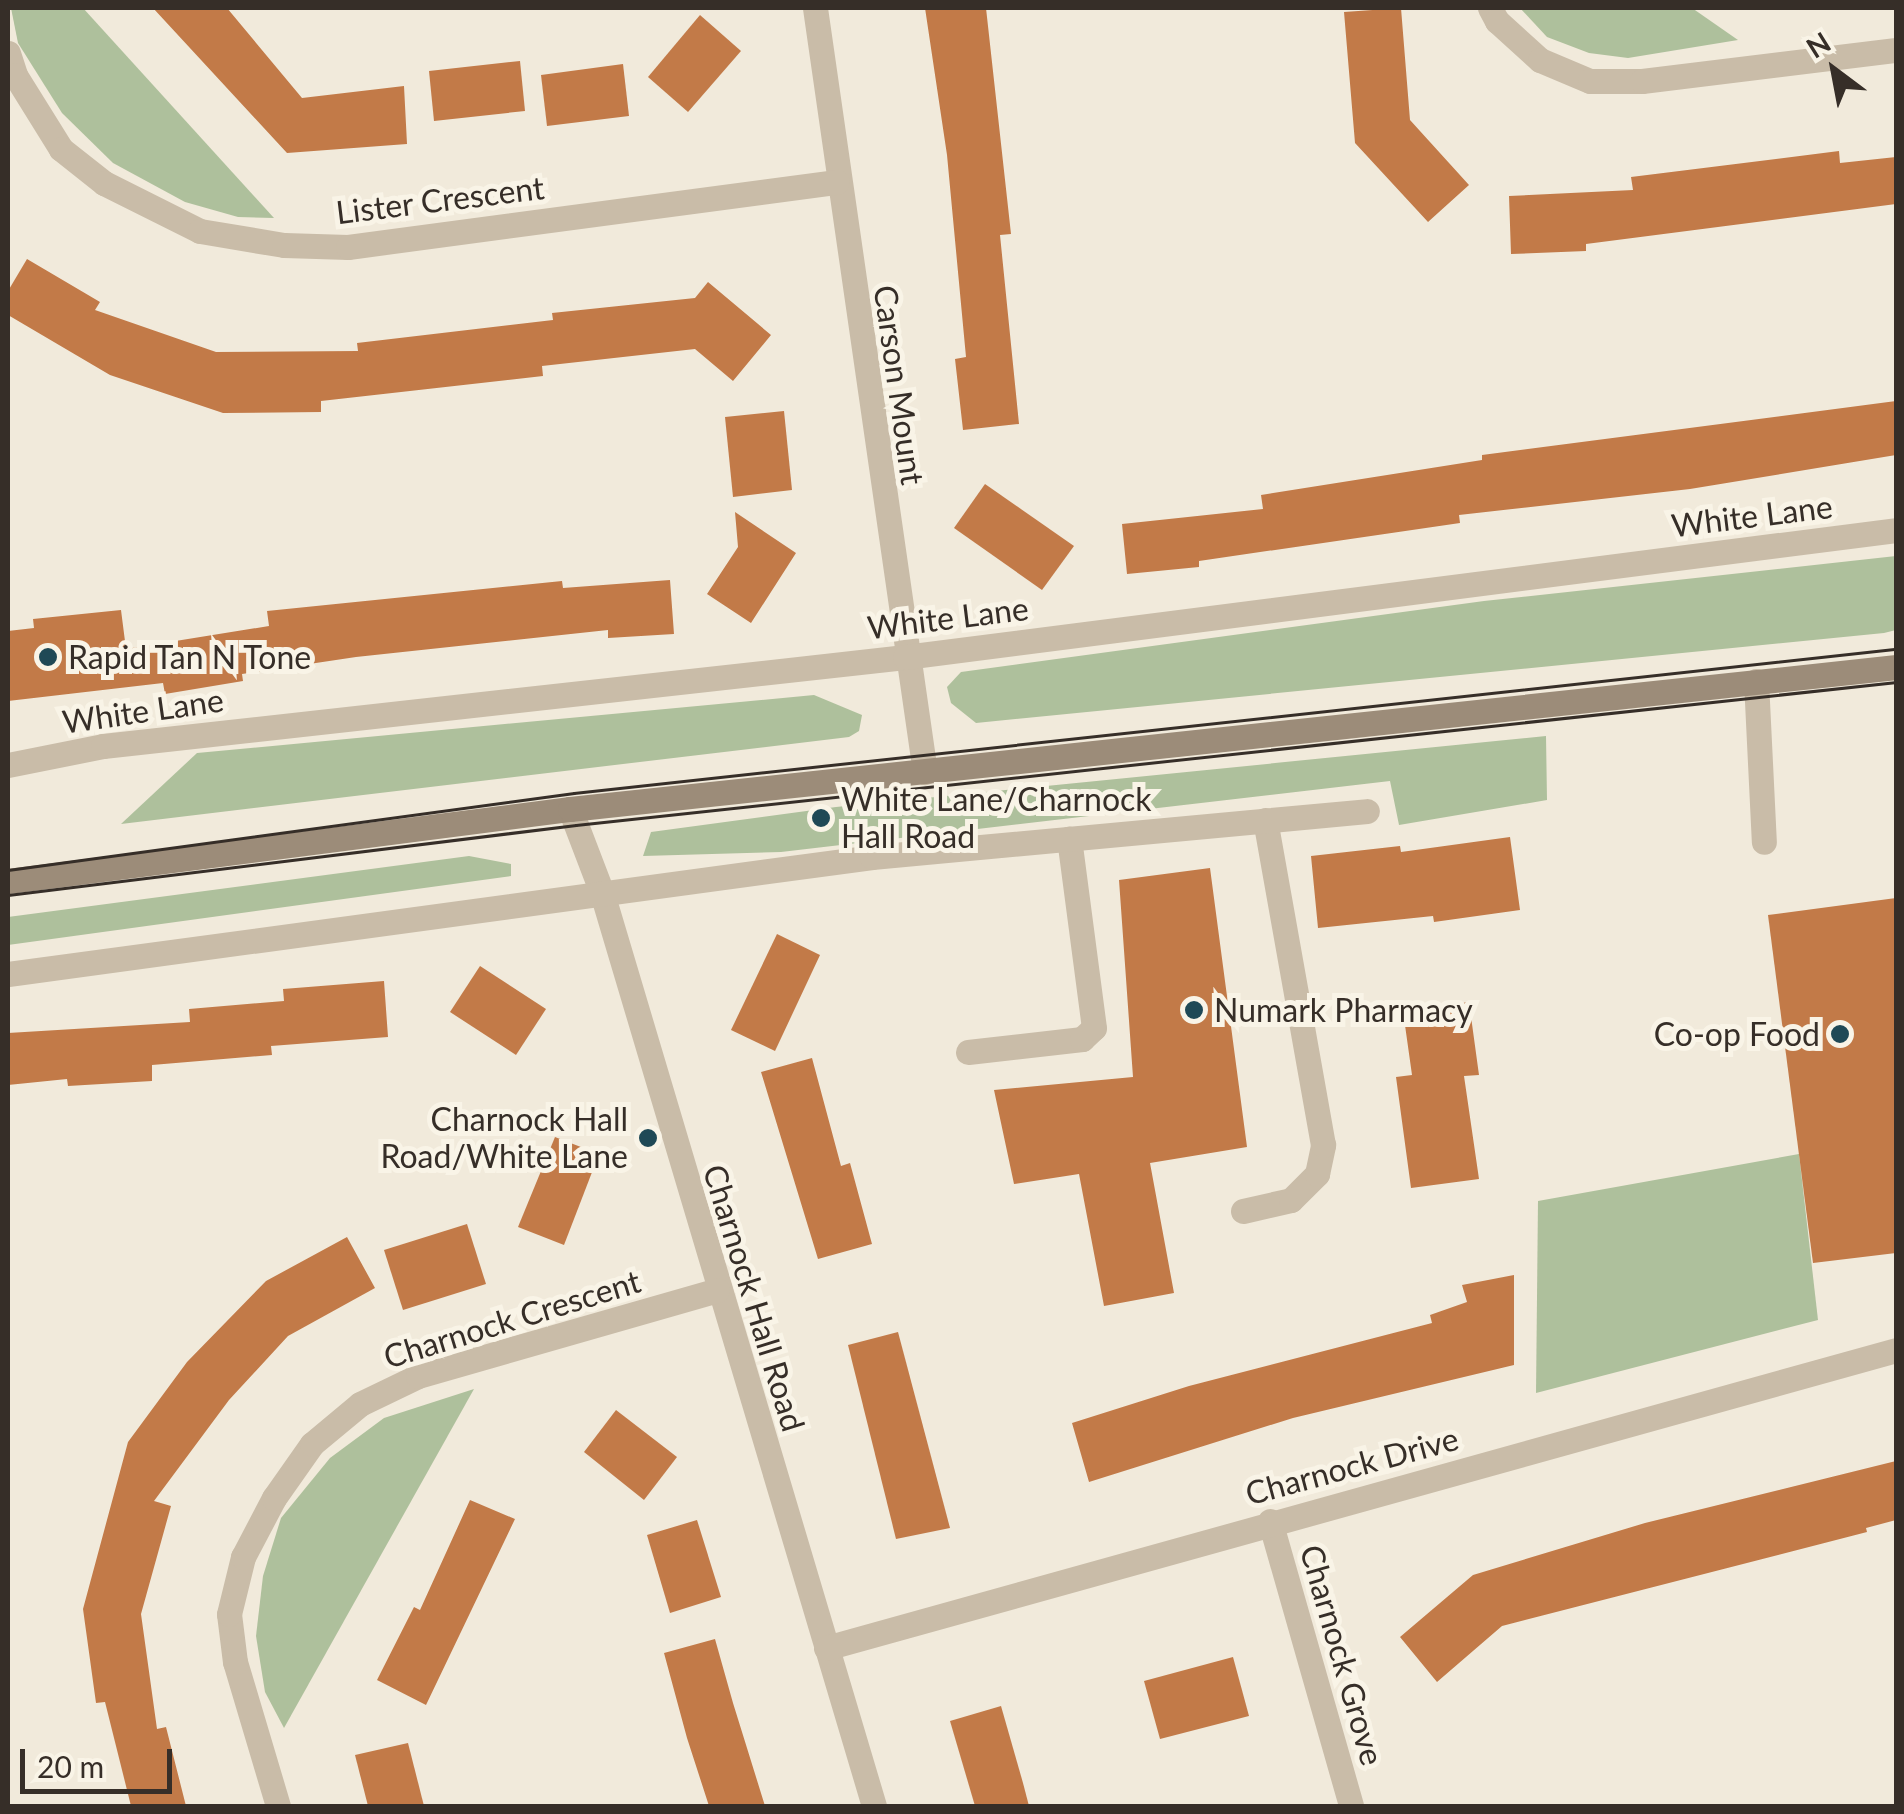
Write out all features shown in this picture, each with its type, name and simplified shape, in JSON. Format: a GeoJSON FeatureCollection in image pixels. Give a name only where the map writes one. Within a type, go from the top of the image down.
{"type":"FeatureCollection","features":[{"type":"Feature","properties":{"kind":"main road"},"geometry":{"type":"LineString","coordinates":[[8,881],[570,809],[1896,666]]}},
{"type":"Feature","properties":{"kind":"street","name":"Carson Mount"},"geometry":{"type":"LineString","coordinates":[[815,8],[924,772]]}},
{"type":"Feature","properties":{"kind":"street"},"geometry":{"type":"LineString","coordinates":[[1490,8],[1497,21],[1540,60],[1590,81],[1642,82],[1896,50]]}},
{"type":"Feature","properties":{"kind":"street","name":"Lister Crescent"},"geometry":{"type":"LineString","coordinates":[[8,54],[15,74],[62,149],[104,183],[200,231],[284,245],[348,248],[838,182]]}},
{"type":"Feature","properties":{"kind":"street","name":"White Lane"},"geometry":{"type":"LineString","coordinates":[[8,764],[103,746],[905,657],[1896,530]]}},
{"type":"Feature","properties":{"kind":"street"},"geometry":{"type":"LineString","coordinates":[[1756,681],[1764,842]]}},
{"type":"Feature","properties":{"kind":"street","name":"Charnock Hall Road"},"geometry":{"type":"LineString","coordinates":[[570,809],[602,892],[717,1290],[874,1806]]}},
{"type":"Feature","properties":{"kind":"street"},"geometry":{"type":"LineString","coordinates":[[8,974],[872,857],[1367,811]]}},
{"type":"Feature","properties":{"kind":"street"},"geometry":{"type":"LineString","coordinates":[[1242,1211],[1292,1200],[1317,1174],[1323,1145],[1264,820]]}},
{"type":"Feature","properties":{"kind":"street"},"geometry":{"type":"LineString","coordinates":[[968,1052],[1082,1039],[1094,1028],[1068,839]]}},
{"type":"Feature","properties":{"kind":"street","name":"Charnock Crescent"},"geometry":{"type":"LineString","coordinates":[[278,1806],[235,1662],[229,1614],[242,1557],[274,1498],[312,1444],[360,1404],[418,1376],[717,1290]]}},
{"type":"Feature","properties":{"kind":"street","name":"Charnock Drive"},"geometry":{"type":"LineString","coordinates":[[826,1648],[1270,1521],[1896,1350]]}},
{"type":"Feature","properties":{"kind":"street","name":"Charnock Grove"},"geometry":{"type":"LineString","coordinates":[[1270,1521],[1350,1806]]}},
{"type":"Feature","properties":{"kind":"green space"},"geometry":{"type":"Polygon","coordinates":[[[11,8],[83,8],[274,218],[238,217],[185,202],[113,163],[62,113],[18,43],[11,8]]]}},
{"type":"Feature","properties":{"kind":"green space"},"geometry":{"type":"Polygon","coordinates":[[[1520,8],[1692,8],[1738,40],[1628,58],[1589,53],[1547,37],[1520,8]]]}},
{"type":"Feature","properties":{"kind":"green space"},"geometry":{"type":"Polygon","coordinates":[[[1896,556],[1896,630],[1884,633],[976,723],[951,703],[947,687],[961,672],[1484,601],[1896,556]]]}},
{"type":"Feature","properties":{"kind":"green space"},"geometry":{"type":"Polygon","coordinates":[[[814,695],[862,715],[859,731],[849,737],[121,824],[197,753],[814,695]]]}},
{"type":"Feature","properties":{"kind":"green space"},"geometry":{"type":"Polygon","coordinates":[[[1546,736],[1547,800],[1399,825],[1390,781],[781,852],[643,856],[651,832],[836,807],[1546,736]]]}},
{"type":"Feature","properties":{"kind":"green space"},"geometry":{"type":"Polygon","coordinates":[[[469,856],[511,864],[511,876],[8,945],[8,917],[469,856]]]}},
{"type":"Feature","properties":{"kind":"green space"},"geometry":{"type":"Polygon","coordinates":[[[1799,1154],[1818,1320],[1536,1393],[1538,1201],[1799,1154]]]}},
{"type":"Feature","properties":{"kind":"green space"},"geometry":{"type":"Polygon","coordinates":[[[474,1389],[284,1728],[265,1692],[256,1636],[263,1576],[281,1518],[330,1458],[384,1418],[474,1389]]]}},
{"type":"Feature","properties":{"kind":"building"},"geometry":{"type":"Polygon","coordinates":[[[153,8],[227,8],[302,98],[404,86],[407,144],[287,153],[153,8]]]}},
{"type":"Feature","properties":{"kind":"building"},"geometry":{"type":"Polygon","coordinates":[[[925,8],[986,8],[1011,234],[1000,235],[1019,424],[963,430],[955,359],[966,357],[947,155],[925,8]]]}},
{"type":"Feature","properties":{"kind":"building"},"geometry":{"type":"Polygon","coordinates":[[[1401,8],[1410,120],[1469,185],[1428,222],[1355,143],[1344,12],[1401,8]]]}},
{"type":"Feature","properties":{"kind":"building"},"geometry":{"type":"Polygon","coordinates":[[[700,15],[741,51],[688,112],[648,77],[700,15]]]}},
{"type":"Feature","properties":{"kind":"building"},"geometry":{"type":"Polygon","coordinates":[[[520,61],[525,111],[434,121],[429,71],[520,61]]]}},
{"type":"Feature","properties":{"kind":"building"},"geometry":{"type":"Polygon","coordinates":[[[623,64],[629,116],[547,126],[541,75],[623,64]]]}},
{"type":"Feature","properties":{"kind":"building"},"geometry":{"type":"Polygon","coordinates":[[[1839,151],[1840,163],[1896,157],[1896,204],[1586,244],[1586,251],[1511,254],[1509,196],[1633,190],[1631,177],[1839,151]]]}},
{"type":"Feature","properties":{"kind":"building"},"geometry":{"type":"Polygon","coordinates":[[[27,259],[100,302],[95,310],[216,352],[358,351],[357,343],[553,320],[552,313],[695,298],[708,282],[771,335],[733,381],[695,349],[542,366],[543,376],[321,401],[321,412],[223,413],[110,375],[8,315],[8,291],[27,259]]]}},
{"type":"Feature","properties":{"kind":"building"},"geometry":{"type":"Polygon","coordinates":[[[1896,401],[1896,455],[1690,489],[1459,515],[1460,523],[1199,561],[1199,567],[1127,574],[1122,524],[1263,509],[1261,495],[1482,460],[1482,455],[1896,401]]]}},
{"type":"Feature","properties":{"kind":"building"},"geometry":{"type":"Polygon","coordinates":[[[784,411],[792,490],[733,497],[725,417],[784,411]]]}},
{"type":"Feature","properties":{"kind":"building"},"geometry":{"type":"Polygon","coordinates":[[[985,484],[1074,546],[1042,590],[954,528],[985,484]]]}},
{"type":"Feature","properties":{"kind":"building"},"geometry":{"type":"Polygon","coordinates":[[[735,512],[796,553],[751,623],[707,594],[738,547],[735,512]]]}},
{"type":"Feature","properties":{"kind":"building"},"geometry":{"type":"Polygon","coordinates":[[[670,580],[674,634],[608,638],[608,630],[356,657],[242,674],[243,681],[165,694],[163,683],[8,701],[8,631],[34,628],[33,619],[121,610],[126,649],[269,626],[267,611],[562,581],[563,588],[670,580]]]}},
{"type":"Feature","properties":{"kind":"building"},"geometry":{"type":"Polygon","coordinates":[[[1510,837],[1520,910],[1434,922],[1433,916],[1318,928],[1311,856],[1400,846],[1401,852],[1510,837]]]}},
{"type":"Feature","properties":{"kind":"building"},"geometry":{"type":"Polygon","coordinates":[[[1210,868],[1247,1147],[1150,1163],[1174,1293],[1104,1306],[1079,1174],[1014,1184],[994,1090],[1133,1077],[1119,880],[1210,868]]]}},
{"type":"Feature","properties":{"kind":"building","name":"Co-op Food"},"geometry":{"type":"Polygon","coordinates":[[[1896,898],[1896,1253],[1813,1263],[1768,915],[1896,898]]]}},
{"type":"Feature","properties":{"kind":"building"},"geometry":{"type":"Polygon","coordinates":[[[777,934],[820,955],[775,1051],[731,1030],[777,934]]]}},
{"type":"Feature","properties":{"kind":"building"},"geometry":{"type":"Polygon","coordinates":[[[480,966],[546,1009],[516,1055],[450,1012],[480,966]]]}},
{"type":"Feature","properties":{"kind":"building"},"geometry":{"type":"Polygon","coordinates":[[[384,981],[388,1037],[271,1046],[272,1055],[152,1065],[152,1081],[68,1086],[67,1079],[8,1085],[8,1033],[190,1022],[189,1009],[284,1001],[283,989],[384,981]]]}},
{"type":"Feature","properties":{"kind":"building"},"geometry":{"type":"Polygon","coordinates":[[[1469,1002],[1479,1075],[1464,1076],[1479,1179],[1411,1188],[1396,1077],[1412,1075],[1403,1011],[1469,1002]]]}},
{"type":"Feature","properties":{"kind":"building"},"geometry":{"type":"Polygon","coordinates":[[[812,1058],[841,1166],[850,1163],[872,1244],[818,1259],[761,1072],[812,1058]]]}},
{"type":"Feature","properties":{"kind":"building"},"geometry":{"type":"Polygon","coordinates":[[[555,1137],[599,1154],[564,1245],[518,1227],[555,1137]]]}},
{"type":"Feature","properties":{"kind":"building"},"geometry":{"type":"Polygon","coordinates":[[[467,1224],[486,1284],[403,1310],[384,1250],[467,1224]]]}},
{"type":"Feature","properties":{"kind":"building"},"geometry":{"type":"Polygon","coordinates":[[[347,1237],[375,1288],[288,1336],[229,1400],[154,1501],[171,1506],[141,1614],[157,1729],[166,1727],[186,1806],[131,1806],[105,1702],[96,1703],[83,1609],[128,1442],[187,1362],[266,1281],[347,1237]]]}},
{"type":"Feature","properties":{"kind":"building"},"geometry":{"type":"Polygon","coordinates":[[[1514,1275],[1514,1365],[1293,1418],[1089,1482],[1072,1423],[1189,1386],[1432,1323],[1430,1315],[1467,1302],[1462,1285],[1514,1275]]]}},
{"type":"Feature","properties":{"kind":"building"},"geometry":{"type":"Polygon","coordinates":[[[898,1332],[950,1528],[896,1539],[848,1345],[898,1332]]]}},
{"type":"Feature","properties":{"kind":"building"},"geometry":{"type":"Polygon","coordinates":[[[616,1410],[677,1457],[644,1500],[584,1452],[616,1410]]]}},
{"type":"Feature","properties":{"kind":"building"},"geometry":{"type":"Polygon","coordinates":[[[1896,1461],[1896,1520],[1866,1528],[1867,1532],[1502,1626],[1437,1682],[1400,1637],[1473,1575],[1645,1523],[1896,1461]]]}},
{"type":"Feature","properties":{"kind":"building"},"geometry":{"type":"Polygon","coordinates":[[[470,1500],[515,1519],[426,1705],[377,1680],[414,1607],[420,1610],[470,1500]]]}},
{"type":"Feature","properties":{"kind":"building"},"geometry":{"type":"Polygon","coordinates":[[[697,1520],[721,1597],[670,1613],[647,1535],[697,1520]]]}},
{"type":"Feature","properties":{"kind":"building"},"geometry":{"type":"Polygon","coordinates":[[[715,1639],[765,1806],[709,1806],[687,1738],[664,1653],[715,1639]]]}},
{"type":"Feature","properties":{"kind":"building"},"geometry":{"type":"Polygon","coordinates":[[[1233,1657],[1249,1716],[1160,1739],[1144,1681],[1233,1657]]]}},
{"type":"Feature","properties":{"kind":"building"},"geometry":{"type":"Polygon","coordinates":[[[1001,1706],[1029,1806],[975,1806],[950,1721],[1001,1706]]]}},
{"type":"Feature","properties":{"kind":"building"},"geometry":{"type":"Polygon","coordinates":[[[408,1743],[424,1806],[368,1806],[355,1755],[408,1743]]]}},
{"type":"Feature","properties":{"kind":"tram line"},"geometry":{"type":"LineString","coordinates":[[8,870],[574,793],[1896,649]]}},
{"type":"Feature","properties":{"kind":"tram line"},"geometry":{"type":"LineString","coordinates":[[8,895],[576,825],[1896,682]]}},
{"type":"Feature","properties":{"kind":"place","name":"Rapid Tan N Tone"},"geometry":{"type":"Point","coordinates":[48,657]}},
{"type":"Feature","properties":{"kind":"place","name":"White Lane/Charnock Hall Road"},"geometry":{"type":"Point","coordinates":[821,818]}},
{"type":"Feature","properties":{"kind":"place","name":"Numark Pharmacy"},"geometry":{"type":"Point","coordinates":[1194,1010]}},
{"type":"Feature","properties":{"kind":"place","name":"Co-op Food"},"geometry":{"type":"Point","coordinates":[1840,1034]}},
{"type":"Feature","properties":{"kind":"place","name":"Charnock Hall Road/White Lane"},"geometry":{"type":"Point","coordinates":[648,1138]}}]}
